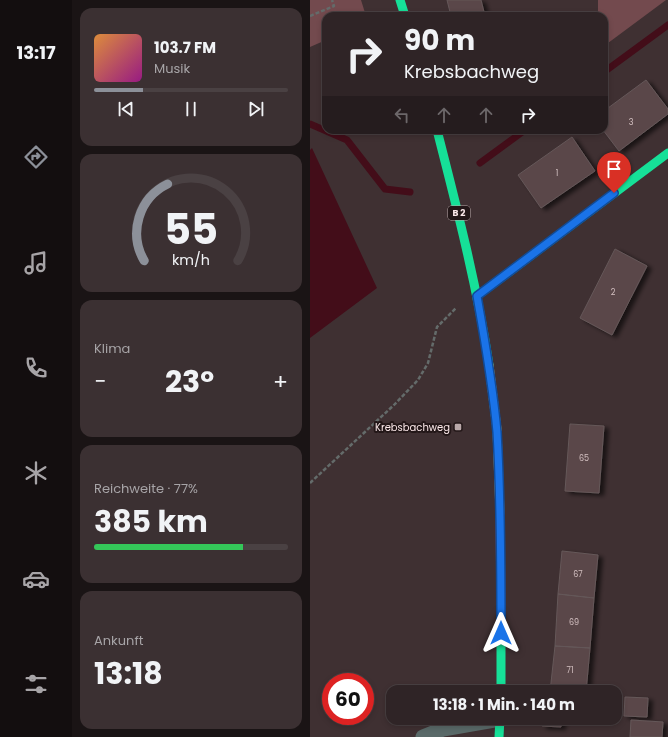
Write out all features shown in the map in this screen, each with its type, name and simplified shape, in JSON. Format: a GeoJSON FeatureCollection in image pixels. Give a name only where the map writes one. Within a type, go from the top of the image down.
{"type":"FeatureCollection","features":[{"type":"Feature","properties":{"kind":"main road"},"geometry":{"type":"LineString","coordinates":[[400,0],[404,12]]}},
{"type":"Feature","properties":{"kind":"main road","name":"B 2"},"geometry":{"type":"LineString","coordinates":[[438,134],[460,216],[486,340],[497,431],[501,551],[501,685]]}},
{"type":"Feature","properties":{"kind":"main road"},"geometry":{"type":"LineString","coordinates":[[477,296],[668,153]]}},
{"type":"Feature","properties":{"kind":"main road"},"geometry":{"type":"LineString","coordinates":[[498,737],[499,725]]}},
{"type":"Feature","properties":{"kind":"lane"},"geometry":{"type":"LineString","coordinates":[[424,737],[443,729],[464,725]]}},
{"type":"Feature","properties":{"kind":"path"},"geometry":{"type":"LineString","coordinates":[[310,16],[334,6],[332,0]]}},
{"type":"Feature","properties":{"kind":"path"},"geometry":{"type":"LineString","coordinates":[[310,483],[394,405],[418,380],[428,363],[437,327],[454,309],[477,296]]}},
{"type":"Feature","properties":{"kind":"shaded area"},"geometry":{"type":"Polygon","coordinates":[[[310,0],[361,0],[365,12],[322,12],[322,42],[310,47],[310,0]]]}},
{"type":"Feature","properties":{"kind":"shaded area"},"geometry":{"type":"Polygon","coordinates":[[[598,0],[666,0],[608,43],[608,12],[598,12],[598,0]]]}},
{"type":"Feature","properties":{"kind":"shaded area"},"geometry":{"type":"Polygon","coordinates":[[[312,148],[377,288],[310,338],[310,150],[312,148]]]}},
{"type":"Feature","properties":{"kind":"building"},"geometry":{"type":"Polygon","coordinates":[[[447,0],[481,0],[484,12],[450,12],[447,0]]]}},
{"type":"Feature","properties":{"kind":"building"},"geometry":{"type":"Polygon","coordinates":[[[646,80],[668,109],[668,114],[619,151],[606,134],[608,134],[608,108],[646,80]]]}},
{"type":"Feature","properties":{"kind":"building"},"geometry":{"type":"Polygon","coordinates":[[[572,137],[595,171],[541,208],[518,175],[572,137]]]}},
{"type":"Feature","properties":{"kind":"building"},"geometry":{"type":"Polygon","coordinates":[[[615,249],[647,266],[612,335],[580,318],[615,249]]]}},
{"type":"Feature","properties":{"kind":"building"},"geometry":{"type":"Polygon","coordinates":[[[570,424],[604,426],[599,493],[565,491],[570,424]]]}},
{"type":"Feature","properties":{"kind":"building"},"geometry":{"type":"Polygon","coordinates":[[[562,551],[598,555],[594,598],[558,594],[562,551]]]}},
{"type":"Feature","properties":{"kind":"building"},"geometry":{"type":"Polygon","coordinates":[[[558,594],[594,598],[590,648],[555,646],[558,594]]]}},
{"type":"Feature","properties":{"kind":"building"},"geometry":{"type":"Polygon","coordinates":[[[555,646],[590,648],[587,685],[551,685],[555,646]]]}},
{"type":"Feature","properties":{"kind":"building"},"geometry":{"type":"Polygon","coordinates":[[[625,697],[648,698],[647,717],[624,716],[625,697]]]}},
{"type":"Feature","properties":{"kind":"building"},"geometry":{"type":"Polygon","coordinates":[[[631,720],[663,722],[662,737],[630,737],[631,720]]]}},
{"type":"Feature","properties":{"kind":"building"},"geometry":{"type":"Polygon","coordinates":[[[561,725],[561,727],[542,726],[561,725]]]}},
{"type":"Feature","properties":{"kind":"waterway"},"geometry":{"type":"LineString","coordinates":[[608,69],[668,25]]}},
{"type":"Feature","properties":{"kind":"waterway"},"geometry":{"type":"LineString","coordinates":[[310,124],[322,129]]}},
{"type":"Feature","properties":{"kind":"waterway"},"geometry":{"type":"LineString","coordinates":[[333,134],[347,140],[385,189],[410,192]]}},
{"type":"Feature","properties":{"kind":"waterway"},"geometry":{"type":"LineString","coordinates":[[480,163],[520,134]]}},
{"type":"Feature","properties":{"kind":"traffic: fast"},"geometry":{"type":"LineString","coordinates":[[400,0],[404,12]]}},
{"type":"Feature","properties":{"kind":"traffic: fast"},"geometry":{"type":"LineString","coordinates":[[438,134],[473,276],[489,365]]}},
{"type":"Feature","properties":{"kind":"traffic: fast"},"geometry":{"type":"LineString","coordinates":[[477,296],[668,153]]}},
{"type":"Feature","properties":{"kind":"traffic: fast"},"geometry":{"type":"LineString","coordinates":[[501,611],[501,685]]}},
{"type":"Feature","properties":{"kind":"traffic: fast"},"geometry":{"type":"LineString","coordinates":[[499,737],[500,725]]}},
{"type":"Feature","properties":{"kind":"traffic: slow"},"geometry":{"type":"LineString","coordinates":[[489,365],[497,429],[500,513]]}},
{"type":"Feature","properties":{"kind":"traffic: jam"},"geometry":{"type":"LineString","coordinates":[[500,513],[501,611]]}},
{"type":"Feature","properties":{"kind":"place","name":"Krebsbachweg"},"geometry":{"type":"Point","coordinates":[458,427]}},
{"type":"Feature","properties":{"kind":"route"},"geometry":{"type":"LineString","coordinates":[[501,633],[501,528],[497,431],[486,340],[477,296],[614,193]]}}]}
